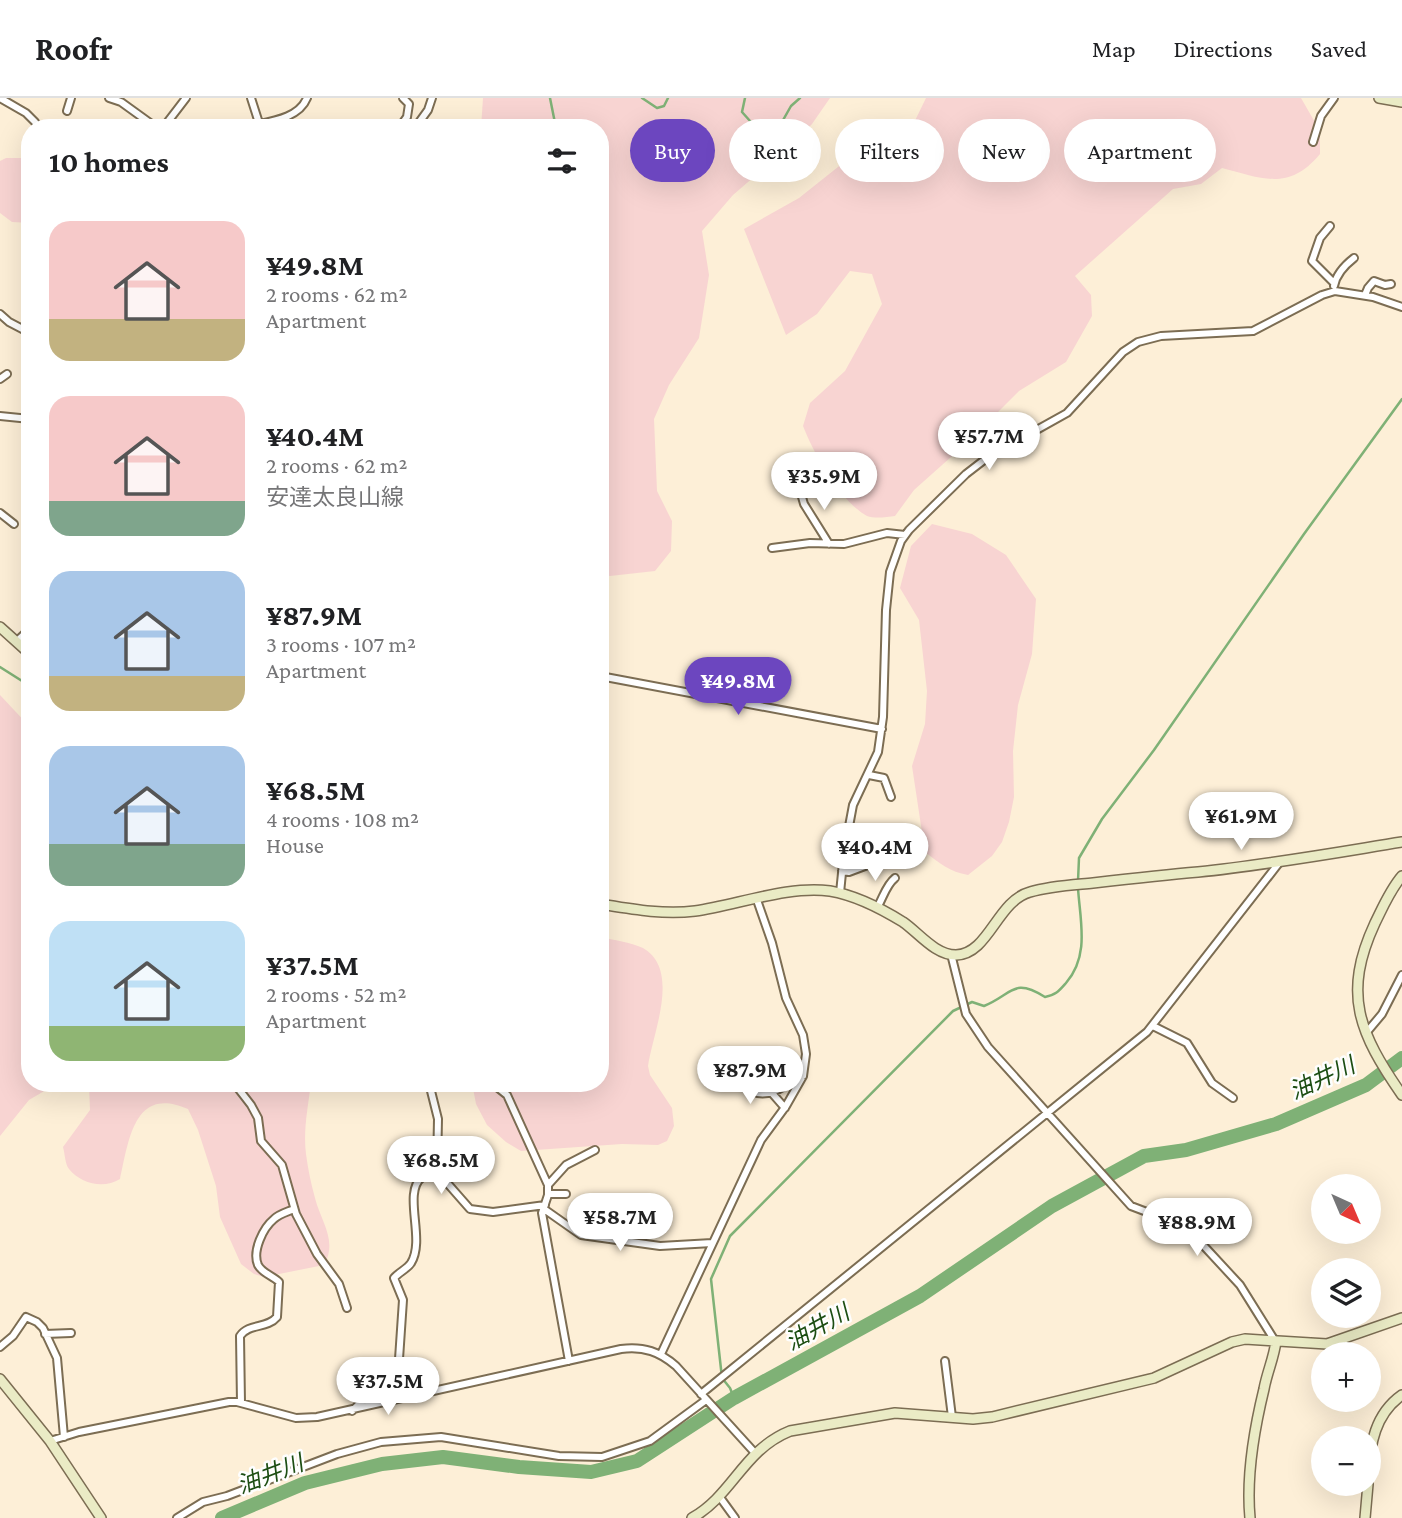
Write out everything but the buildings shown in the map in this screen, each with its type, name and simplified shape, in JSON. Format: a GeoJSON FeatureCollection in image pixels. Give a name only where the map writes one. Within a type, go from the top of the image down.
{"type":"FeatureCollection","features":[{"type":"Feature","properties":{"kind":"street"},"geometry":{"type":"LineString","coordinates":[[0,98],[32,119]]}},
{"type":"Feature","properties":{"kind":"street"},"geometry":{"type":"LineString","coordinates":[[67,111],[71,98]]}},
{"type":"Feature","properties":{"kind":"street"},"geometry":{"type":"LineString","coordinates":[[109,98],[123,100],[146,119]]}},
{"type":"Feature","properties":{"kind":"street"},"geometry":{"type":"LineString","coordinates":[[170,119],[186,98]]}},
{"type":"Feature","properties":{"kind":"street"},"geometry":{"type":"LineString","coordinates":[[251,98],[257,119]]}},
{"type":"Feature","properties":{"kind":"street"},"geometry":{"type":"LineString","coordinates":[[277,119],[291,115],[307,98]]}},
{"type":"Feature","properties":{"kind":"street"},"geometry":{"type":"LineString","coordinates":[[403,98],[409,104],[410,111],[405,119]]}},
{"type":"Feature","properties":{"kind":"street"},"geometry":{"type":"LineString","coordinates":[[422,119],[432,98]]}},
{"type":"Feature","properties":{"kind":"street"},"geometry":{"type":"LineString","coordinates":[[1313,142],[1321,116],[1334,98]]}},
{"type":"Feature","properties":{"kind":"street"},"geometry":{"type":"LineString","coordinates":[[1379,98],[1402,102]]}},
{"type":"Feature","properties":{"kind":"street"},"geometry":{"type":"LineString","coordinates":[[1330,226],[1320,238],[1312,261],[1334,283]]}},
{"type":"Feature","properties":{"kind":"street"},"geometry":{"type":"LineString","coordinates":[[1333,292],[1334,283],[1346,264],[1354,258]]}},
{"type":"Feature","properties":{"kind":"street"},"geometry":{"type":"LineString","coordinates":[[1365,295],[1367,288],[1374,281],[1391,284]]}},
{"type":"Feature","properties":{"kind":"street"},"geometry":{"type":"LineString","coordinates":[[840,893],[853,805],[878,752],[882,729],[888,592],[895,554],[905,535],[966,474],[988,457],[1067,413],[1132,346],[1148,338],[1253,331],[1333,292],[1365,295],[1402,307]]}},
{"type":"Feature","properties":{"kind":"street"},"geometry":{"type":"LineString","coordinates":[[0,314],[21,328]]}},
{"type":"Feature","properties":{"kind":"street"},"geometry":{"type":"LineString","coordinates":[[0,379],[7,374]]}},
{"type":"Feature","properties":{"kind":"street"},"geometry":{"type":"LineString","coordinates":[[0,416],[21,418]]}},
{"type":"Feature","properties":{"kind":"street"},"geometry":{"type":"LineString","coordinates":[[800,490],[809,513],[829,544]]}},
{"type":"Feature","properties":{"kind":"street"},"geometry":{"type":"LineString","coordinates":[[0,513],[13,524]]}},
{"type":"Feature","properties":{"kind":"street"},"geometry":{"type":"LineString","coordinates":[[772,548],[810,543],[844,544],[887,533],[905,535]]}},
{"type":"Feature","properties":{"kind":"street"},"geometry":{"type":"LineString","coordinates":[[0,627],[21,646]]}},
{"type":"Feature","properties":{"kind":"street"},"geometry":{"type":"LineString","coordinates":[[16,642],[21,637]]}},
{"type":"Feature","properties":{"kind":"street"},"geometry":{"type":"LineString","coordinates":[[609,678],[882,729]]}},
{"type":"Feature","properties":{"kind":"street"},"geometry":{"type":"LineString","coordinates":[[869,775],[884,778],[891,797]]}},
{"type":"Feature","properties":{"kind":"street"},"geometry":{"type":"LineString","coordinates":[[609,906],[678,912],[793,892],[818,890],[840,893],[903,922],[937,949],[951,954],[963,953],[976,947],[1005,909],[1029,892],[1077,884],[1279,863],[1402,842]]}},
{"type":"Feature","properties":{"kind":"street"},"geometry":{"type":"LineString","coordinates":[[842,871],[849,872],[873,863]]}},
{"type":"Feature","properties":{"kind":"street"},"geometry":{"type":"LineString","coordinates":[[177,1518],[203,1502],[227,1496],[334,1455],[381,1442],[441,1437],[559,1456],[602,1457],[650,1441],[706,1400],[721,1378],[1048,1115],[1153,1026],[1279,863]]}},
{"type":"Feature","properties":{"kind":"street"},"geometry":{"type":"LineString","coordinates":[[1402,876],[1385,902],[1364,949],[1358,970],[1357,998],[1359,1014],[1378,1059],[1402,1095]]}},
{"type":"Feature","properties":{"kind":"street"},"geometry":{"type":"LineString","coordinates":[[876,908],[895,878]]}},
{"type":"Feature","properties":{"kind":"street"},"geometry":{"type":"LineString","coordinates":[[661,1354],[761,1140],[785,1108],[803,1076],[806,1054],[803,1035],[786,998],[772,943],[757,900]]}},
{"type":"Feature","properties":{"kind":"street"},"geometry":{"type":"LineString","coordinates":[[951,954],[966,1014],[988,1047],[1131,1206],[1163,1217],[1190,1231],[1240,1285],[1276,1341],[1274,1360],[1264,1386],[1251,1468],[1248,1498],[1250,1518]]}},
{"type":"Feature","properties":{"kind":"street"},"geometry":{"type":"LineString","coordinates":[[1366,1033],[1382,1014],[1402,975]]}},
{"type":"Feature","properties":{"kind":"street"},"geometry":{"type":"LineString","coordinates":[[1153,1026],[1187,1043],[1212,1083],[1234,1098]]}},
{"type":"Feature","properties":{"kind":"street"},"geometry":{"type":"LineString","coordinates":[[755,1069],[751,1072],[752,1091],[756,1094],[771,1092],[803,1076]]}},
{"type":"Feature","properties":{"kind":"street"},"geometry":{"type":"LineString","coordinates":[[241,1092],[258,1118],[261,1141],[285,1172],[294,1209],[317,1254],[342,1289],[347,1308]]}},
{"type":"Feature","properties":{"kind":"street"},"geometry":{"type":"LineString","coordinates":[[431,1092],[438,1119],[436,1157],[440,1174],[470,1209],[493,1212],[545,1207],[581,1235],[660,1246],[712,1243]]}},
{"type":"Feature","properties":{"kind":"street"},"geometry":{"type":"LineString","coordinates":[[503,1092],[548,1185],[542,1213],[569,1361]]}},
{"type":"Feature","properties":{"kind":"street"},"geometry":{"type":"LineString","coordinates":[[771,1092],[785,1108]]}},
{"type":"Feature","properties":{"kind":"street"},"geometry":{"type":"LineString","coordinates":[[548,1185],[566,1165],[594,1150]]}},
{"type":"Feature","properties":{"kind":"street"},"geometry":{"type":"LineString","coordinates":[[352,1410],[387,1377],[399,1359],[403,1300],[394,1278],[410,1264],[412,1257],[417,1228],[415,1185],[422,1177],[440,1174]]}},
{"type":"Feature","properties":{"kind":"street"},"geometry":{"type":"LineString","coordinates":[[548,1194],[566,1194]]}},
{"type":"Feature","properties":{"kind":"street"},"geometry":{"type":"LineString","coordinates":[[241,1403],[240,1336],[245,1330],[271,1324],[277,1317],[279,1282],[260,1269],[257,1250],[263,1232],[270,1223],[294,1209]]}},
{"type":"Feature","properties":{"kind":"street"},"geometry":{"type":"LineString","coordinates":[[0,1347],[13,1336],[26,1317],[37,1322],[57,1358],[64,1437]]}},
{"type":"Feature","properties":{"kind":"street"},"geometry":{"type":"LineString","coordinates":[[692,1518],[719,1496],[755,1453],[775,1437],[790,1431],[895,1413],[973,1419],[992,1417],[1154,1378],[1222,1345],[1245,1339],[1327,1344],[1402,1318]]}},
{"type":"Feature","properties":{"kind":"street"},"geometry":{"type":"LineString","coordinates":[[45,1334],[71,1333]]}},
{"type":"Feature","properties":{"kind":"street"},"geometry":{"type":"LineString","coordinates":[[50,1441],[229,1402],[296,1418],[317,1418],[639,1347],[661,1354],[755,1453]]}},
{"type":"Feature","properties":{"kind":"street"},"geometry":{"type":"LineString","coordinates":[[945,1361],[952,1417]]}},
{"type":"Feature","properties":{"kind":"street"},"geometry":{"type":"LineString","coordinates":[[0,1379],[50,1441],[101,1518]]}},
{"type":"Feature","properties":{"kind":"street"},"geometry":{"type":"LineString","coordinates":[[1377,1426],[1387,1407],[1402,1395]]}},
{"type":"Feature","properties":{"kind":"street"},"geometry":{"type":"LineString","coordinates":[[719,1496],[735,1518]]}},
{"type":"Feature","properties":{"kind":"street"},"geometry":{"type":"LineString","coordinates":[[1366,1518],[1367,1496]]}},
{"type":"Feature","properties":{"kind":"shaded area"},"geometry":{"type":"Polygon","coordinates":[[[483,98],[830,98],[815,119],[729,119],[729,182],[748,182],[702,231],[709,275],[699,338],[669,385],[654,419],[657,491],[672,521],[671,551],[655,571],[610,576],[609,576],[609,119],[482,119],[483,98]]]}},
{"type":"Feature","properties":{"kind":"shaded area"},"geometry":{"type":"Polygon","coordinates":[[[926,98],[1301,98],[1320,131],[1320,154],[1309,166],[1286,178],[1263,178],[1222,168],[1216,173],[1216,119],[1064,119],[1064,182],[1204,182],[1173,189],[1075,276],[1091,295],[1092,316],[1066,362],[1019,391],[914,490],[895,516],[881,518],[867,516],[847,500],[821,463],[803,426],[810,403],[845,371],[882,304],[872,274],[850,271],[817,314],[786,335],[744,229],[799,198],[835,169],[835,182],[944,182],[944,119],[916,119],[926,98]]]}},
{"type":"Feature","properties":{"kind":"shaded area"},"geometry":{"type":"Polygon","coordinates":[[[6,158],[21,158],[21,222],[12,222],[0,213],[0,161],[6,158]]]}},
{"type":"Feature","properties":{"kind":"shaded area"},"geometry":{"type":"Polygon","coordinates":[[[932,524],[972,534],[1006,555],[1036,599],[1032,654],[1018,705],[1013,751],[1014,797],[1009,822],[1002,842],[992,856],[968,875],[950,869],[925,852],[912,766],[925,724],[927,691],[919,620],[900,588],[911,546],[932,524]]]}},
{"type":"Feature","properties":{"kind":"shaded area"},"geometry":{"type":"Polygon","coordinates":[[[0,695],[21,717],[21,1092],[43,1092],[29,1100],[0,1136],[0,695]]]}},
{"type":"Feature","properties":{"kind":"shaded area"},"geometry":{"type":"Polygon","coordinates":[[[609,939],[643,948],[654,958],[661,971],[663,986],[659,1020],[648,1066],[650,1075],[672,1108],[674,1126],[667,1141],[658,1145],[622,1144],[521,1151],[487,1125],[476,1104],[474,1092],[609,1092],[609,939]]]}},
{"type":"Feature","properties":{"kind":"shaded area"},"geometry":{"type":"Polygon","coordinates":[[[89,1092],[310,1092],[305,1145],[312,1187],[329,1240],[328,1256],[324,1265],[264,1277],[254,1274],[241,1264],[220,1217],[216,1186],[198,1130],[188,1109],[170,1104],[156,1104],[145,1110],[131,1133],[120,1179],[100,1184],[80,1178],[69,1169],[63,1147],[90,1110],[89,1092]]]}},
{"type":"Feature","properties":{"kind":"waterway"},"geometry":{"type":"LineString","coordinates":[[550,98],[554,119]]}},
{"type":"Feature","properties":{"kind":"waterway"},"geometry":{"type":"LineString","coordinates":[[642,98],[657,108],[664,106],[668,98]]}},
{"type":"Feature","properties":{"kind":"waterway"},"geometry":{"type":"LineString","coordinates":[[745,98],[742,112],[759,131],[769,132],[778,129],[791,106],[800,98]]}},
{"type":"Feature","properties":{"kind":"waterway"},"geometry":{"type":"LineString","coordinates":[[1078,881],[1079,858],[1102,819],[1154,750],[1304,534],[1402,399]]}},
{"type":"Feature","properties":{"kind":"waterway"},"geometry":{"type":"LineString","coordinates":[[0,667],[21,680]]}},
{"type":"Feature","properties":{"kind":"waterway"},"geometry":{"type":"LineString","coordinates":[[734,1398],[722,1378],[711,1279],[730,1236],[953,1011],[972,1002],[984,1006],[1019,988],[1026,988],[1045,997],[1059,990],[1073,972],[1081,949],[1078,888]]}},
{"type":"Feature","properties":{"kind":"waterway","name":"油井川"},"geometry":{"type":"LineString","coordinates":[[222,1518],[305,1483],[382,1464],[443,1457],[519,1467],[591,1472],[637,1461],[734,1398],[920,1296],[1052,1206],[1144,1156],[1186,1150],[1276,1124],[1366,1085],[1402,1058]]}}]}
